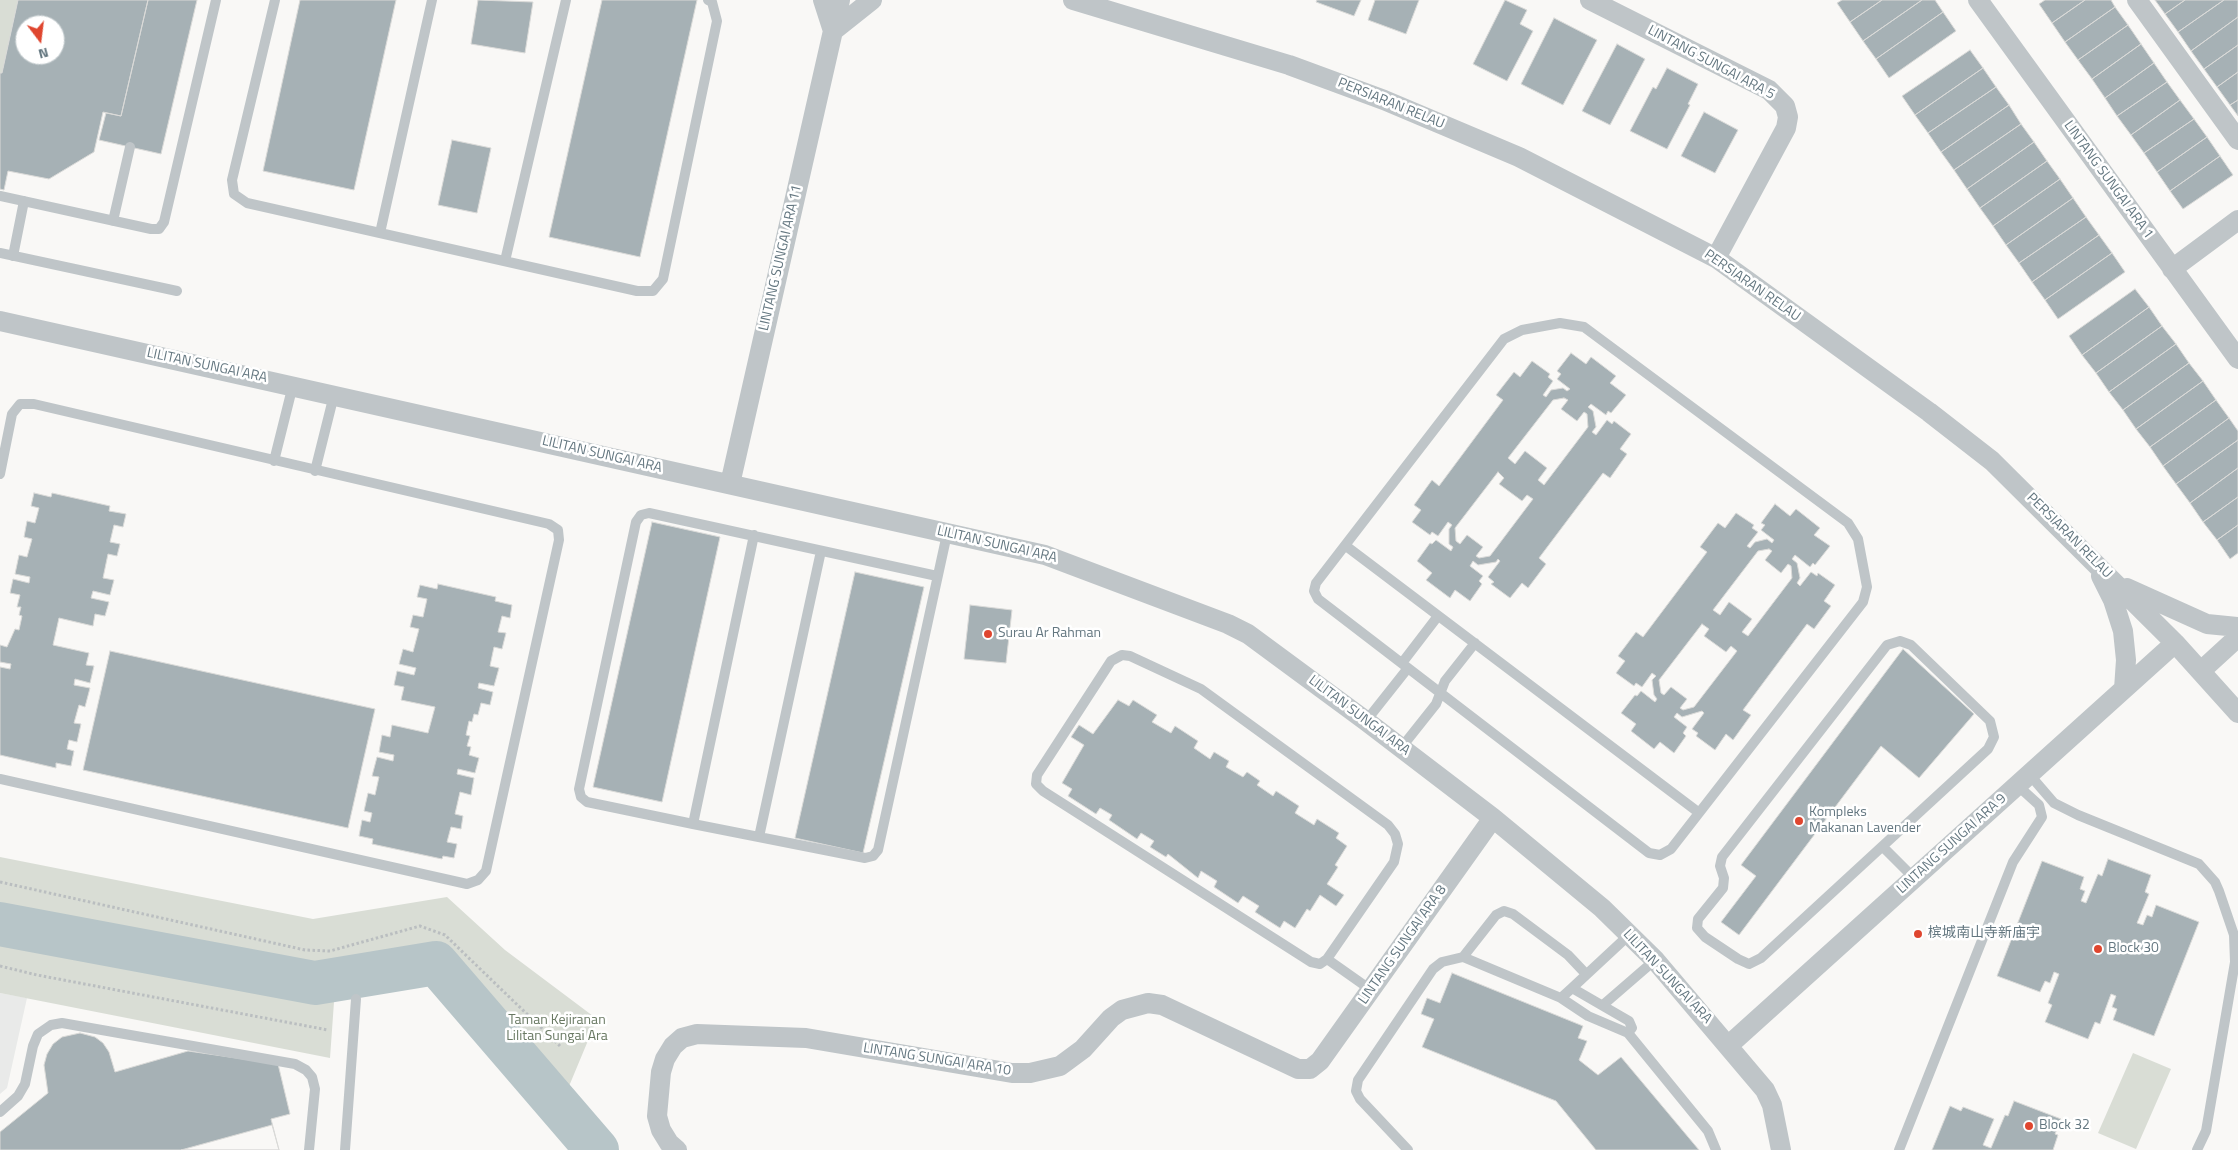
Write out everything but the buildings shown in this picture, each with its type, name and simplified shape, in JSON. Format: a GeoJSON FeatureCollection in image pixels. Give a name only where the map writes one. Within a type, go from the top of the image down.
{"type":"FeatureCollection","features":[{"type":"Feature","properties":{"kind":"street"},"geometry":{"type":"LineString","coordinates":[[823,0],[833,31],[872,0]]}},
{"type":"Feature","properties":{"kind":"street","name":"LINTANG SUNGAI ARA 11"},"geometry":{"type":"LineString","coordinates":[[730,484],[840,0]]}},
{"type":"Feature","properties":{"kind":"street","name":"LINTANG SUNGAI ARA 5"},"geometry":{"type":"LineString","coordinates":[[1590,0],[1769,90],[1785,106],[1788,117],[1786,128],[1716,258]]}},
{"type":"Feature","properties":{"kind":"street","name":"LINTANG SUNGAI ARA 1"},"geometry":{"type":"LineString","coordinates":[[1978,0],[2238,359]]}},
{"type":"Feature","properties":{"kind":"street"},"geometry":{"type":"LineString","coordinates":[[2137,0],[2238,140]]}},
{"type":"Feature","properties":{"kind":"street","name":"PERSIARAN RELAU"},"geometry":{"type":"LineString","coordinates":[[1083,1],[1290,65],[1384,100],[1519,157],[1716,258],[1929,412],[1992,461],[2202,670],[2238,713]]}},
{"type":"Feature","properties":{"kind":"street"},"geometry":{"type":"LineString","coordinates":[[2172,269],[2238,220]]}},
{"type":"Feature","properties":{"kind":"street","name":"LILITAN SUNGAI ARA"},"geometry":{"type":"LineString","coordinates":[[0,321],[293,385],[1046,555],[1228,624],[1248,634],[1402,748],[1493,818],[1602,908],[1655,960],[1729,1045],[1765,1090],[1772,1105],[1781,1150]]}},
{"type":"Feature","properties":{"kind":"street"},"geometry":{"type":"LineString","coordinates":[[2094,561],[2113,600],[2124,631],[2126,660],[2124,689]]}},
{"type":"Feature","properties":{"kind":"street"},"geometry":{"type":"LineString","coordinates":[[2114,581],[2207,624],[2238,627]]}},
{"type":"Feature","properties":{"kind":"street"},"geometry":{"type":"LineString","coordinates":[[2202,670],[2238,637]]}},
{"type":"Feature","properties":{"kind":"street","name":"LINTANG SUNGAI ARA 9"},"geometry":{"type":"LineString","coordinates":[[1729,1045],[2175,643]]}},
{"type":"Feature","properties":{"kind":"street","name":"LINTANG SUNGAI ARA 8"},"geometry":{"type":"LineString","coordinates":[[1310,1069],[1320,1061],[1493,818]]}},
{"type":"Feature","properties":{"kind":"street","name":"LINTANG SUNGAI ARA 10"},"geometry":{"type":"LineString","coordinates":[[677,1150],[669,1144],[660,1130],[657,1116],[661,1072],[665,1059],[673,1046],[682,1038],[697,1034],[806,1038],[1012,1073],[1030,1072],[1060,1066],[1082,1049],[1122,1010],[1148,1003],[1162,1005],[1298,1069],[1310,1069]]}},
{"type":"Feature","properties":{"kind":"lane"},"geometry":{"type":"LineString","coordinates":[[0,196],[151,229],[159,229],[164,222],[216,0]]}},
{"type":"Feature","properties":{"kind":"lane"},"geometry":{"type":"LineString","coordinates":[[275,0],[232,180],[234,194],[247,203],[637,291],[654,291],[663,279],[717,20],[712,2],[708,0]]}},
{"type":"Feature","properties":{"kind":"lane"},"geometry":{"type":"LineString","coordinates":[[380,233],[432,0]]}},
{"type":"Feature","properties":{"kind":"lane"},"geometry":{"type":"LineString","coordinates":[[505,261],[566,0]]}},
{"type":"Feature","properties":{"kind":"lane"},"geometry":{"type":"LineString","coordinates":[[113,221],[130,147]]}},
{"type":"Feature","properties":{"kind":"lane"},"geometry":{"type":"LineString","coordinates":[[13,256],[24,202]]}},
{"type":"Feature","properties":{"kind":"lane"},"geometry":{"type":"LineString","coordinates":[[0,253],[176,291]]}},
{"type":"Feature","properties":{"kind":"lane"},"geometry":{"type":"LineString","coordinates":[[1560,322],[1584,327],[1848,523],[1858,540],[1867,587],[1866,595],[1666,853],[1655,856],[1649,853],[1405,666],[1315,595],[1316,583],[1504,339],[1522,330],[1560,322]]}},
{"type":"Feature","properties":{"kind":"lane"},"geometry":{"type":"LineString","coordinates":[[274,461],[293,385]]}},
{"type":"Feature","properties":{"kind":"lane"},"geometry":{"type":"LineString","coordinates":[[315,471],[334,395]]}},
{"type":"Feature","properties":{"kind":"lane"},"geometry":{"type":"LineString","coordinates":[[0,474],[12,414],[20,404],[34,404],[549,524],[558,530],[559,540],[486,872],[478,880],[467,884],[0,779]]}},
{"type":"Feature","properties":{"kind":"lane"},"geometry":{"type":"LineString","coordinates":[[937,576],[649,513],[641,515],[636,522],[581,779],[580,797],[587,802],[693,824],[865,858],[873,856],[878,850],[947,534]]}},
{"type":"Feature","properties":{"kind":"lane"},"geometry":{"type":"LineString","coordinates":[[693,824],[754,536]]}},
{"type":"Feature","properties":{"kind":"lane"},"geometry":{"type":"LineString","coordinates":[[1346,546],[1698,812]]}},
{"type":"Feature","properties":{"kind":"lane"},"geometry":{"type":"LineString","coordinates":[[759,837],[821,551]]}},
{"type":"Feature","properties":{"kind":"lane"},"geometry":{"type":"LineString","coordinates":[[1366,721],[1438,616]]}},
{"type":"Feature","properties":{"kind":"lane"},"geometry":{"type":"LineString","coordinates":[[1900,640],[1911,645],[1990,721],[1994,737],[1988,749],[1882,847],[1761,958],[1749,964],[1705,937],[1697,928],[1698,919],[1723,888],[1724,878],[1720,866],[1722,857],[1887,645],[1900,640]]}},
{"type":"Feature","properties":{"kind":"lane"},"geometry":{"type":"LineString","coordinates":[[1402,748],[1436,704],[1445,681],[1475,643]]}},
{"type":"Feature","properties":{"kind":"lane"},"geometry":{"type":"LineString","coordinates":[[1122,655],[1130,656],[1201,689],[1388,825],[1398,844],[1394,862],[1327,959],[1320,964],[1311,962],[1043,791],[1036,784],[1037,775],[1111,661],[1122,655]]}},
{"type":"Feature","properties":{"kind":"lane"},"geometry":{"type":"LineString","coordinates":[[1899,1150],[2013,862],[2042,817],[2039,805],[2023,780]]}},
{"type":"Feature","properties":{"kind":"lane"},"geometry":{"type":"LineString","coordinates":[[2023,780],[2054,803],[2078,815],[2199,864],[2215,882],[2234,935],[2235,962],[2206,1131],[2197,1150]]}},
{"type":"Feature","properties":{"kind":"lane"},"geometry":{"type":"LineString","coordinates":[[1882,847],[1914,878]]}},
{"type":"Feature","properties":{"kind":"lane"},"geometry":{"type":"LineString","coordinates":[[1463,957],[1496,915],[1504,911],[1513,914],[1568,955],[1586,974]]}},
{"type":"Feature","properties":{"kind":"lane"},"geometry":{"type":"LineString","coordinates":[[1561,998],[1629,935]]}},
{"type":"Feature","properties":{"kind":"lane"},"geometry":{"type":"LineString","coordinates":[[1408,1150],[1360,1099],[1356,1091],[1358,1080],[1434,968],[1442,962],[1463,957],[1561,998],[1588,1016],[1628,1033],[1708,1131],[1716,1150]]}},
{"type":"Feature","properties":{"kind":"lane"},"geometry":{"type":"LineString","coordinates":[[1327,959],[1371,990]]}},
{"type":"Feature","properties":{"kind":"lane"},"geometry":{"type":"LineString","coordinates":[[1603,1005],[1655,960]]}},
{"type":"Feature","properties":{"kind":"lane"},"geometry":{"type":"LineString","coordinates":[[1572,988],[1631,1022],[1632,1030],[1628,1033]]}},
{"type":"Feature","properties":{"kind":"lane"},"geometry":{"type":"LineString","coordinates":[[345,1150],[356,999]]}},
{"type":"Feature","properties":{"kind":"lane"},"geometry":{"type":"LineString","coordinates":[[0,1112],[18,1096],[25,1084],[33,1046],[38,1034],[51,1025],[62,1023],[295,1064],[306,1070],[312,1077],[315,1089],[310,1150]]}},
{"type":"Feature","properties":{"kind":"path"},"geometry":{"type":"LineString","coordinates":[[0,882],[305,950],[330,951],[420,926],[445,935],[560,1046]]}},
{"type":"Feature","properties":{"kind":"path"},"geometry":{"type":"LineString","coordinates":[[0,966],[37,976],[328,1030]]}},
{"type":"Feature","properties":{"kind":"shaded area"},"geometry":{"type":"Polygon","coordinates":[[[0,993],[27,998],[7,1088],[0,1094],[0,993]]]}},
{"type":"Feature","properties":{"kind":"green space"},"geometry":{"type":"Polygon","coordinates":[[[0,0],[18,0],[2,73],[0,73],[0,0]]]}},
{"type":"Feature","properties":{"kind":"green space","name":"Taman Kejiranan Lilitan Sungai Ara"},"geometry":{"type":"Polygon","coordinates":[[[0,857],[313,919],[447,897],[505,950],[597,1019],[567,1091],[439,948],[320,971],[0,905],[0,857]]]}},
{"type":"Feature","properties":{"kind":"green space"},"geometry":{"type":"Polygon","coordinates":[[[0,942],[334,1002],[330,1058],[0,993],[0,942]]]}},
{"type":"Feature","properties":{"kind":"green space"},"geometry":{"type":"Polygon","coordinates":[[[2133,1053],[2171,1069],[2136,1149],[2098,1133],[2133,1053]]]}},
{"type":"Feature","properties":{"kind":"waterway"},"geometry":{"type":"LineString","coordinates":[[0,924],[315,983],[436,963],[597,1150]]}},
{"type":"Feature","properties":{"kind":"place","name":"Surau Ar Rahman"},"geometry":{"type":"Point","coordinates":[988,634]}},
{"type":"Feature","properties":{"kind":"place","name":"Kompleks Makanan Lavender"},"geometry":{"type":"Point","coordinates":[1799,821]}},
{"type":"Feature","properties":{"kind":"place","name":"槟城南山寺新庙宇"},"geometry":{"type":"Point","coordinates":[1918,934]}},
{"type":"Feature","properties":{"kind":"place","name":"Block 30"},"geometry":{"type":"Point","coordinates":[2098,949]}},
{"type":"Feature","properties":{"kind":"place","name":"Block 32"},"geometry":{"type":"Point","coordinates":[2029,1126]}}]}
